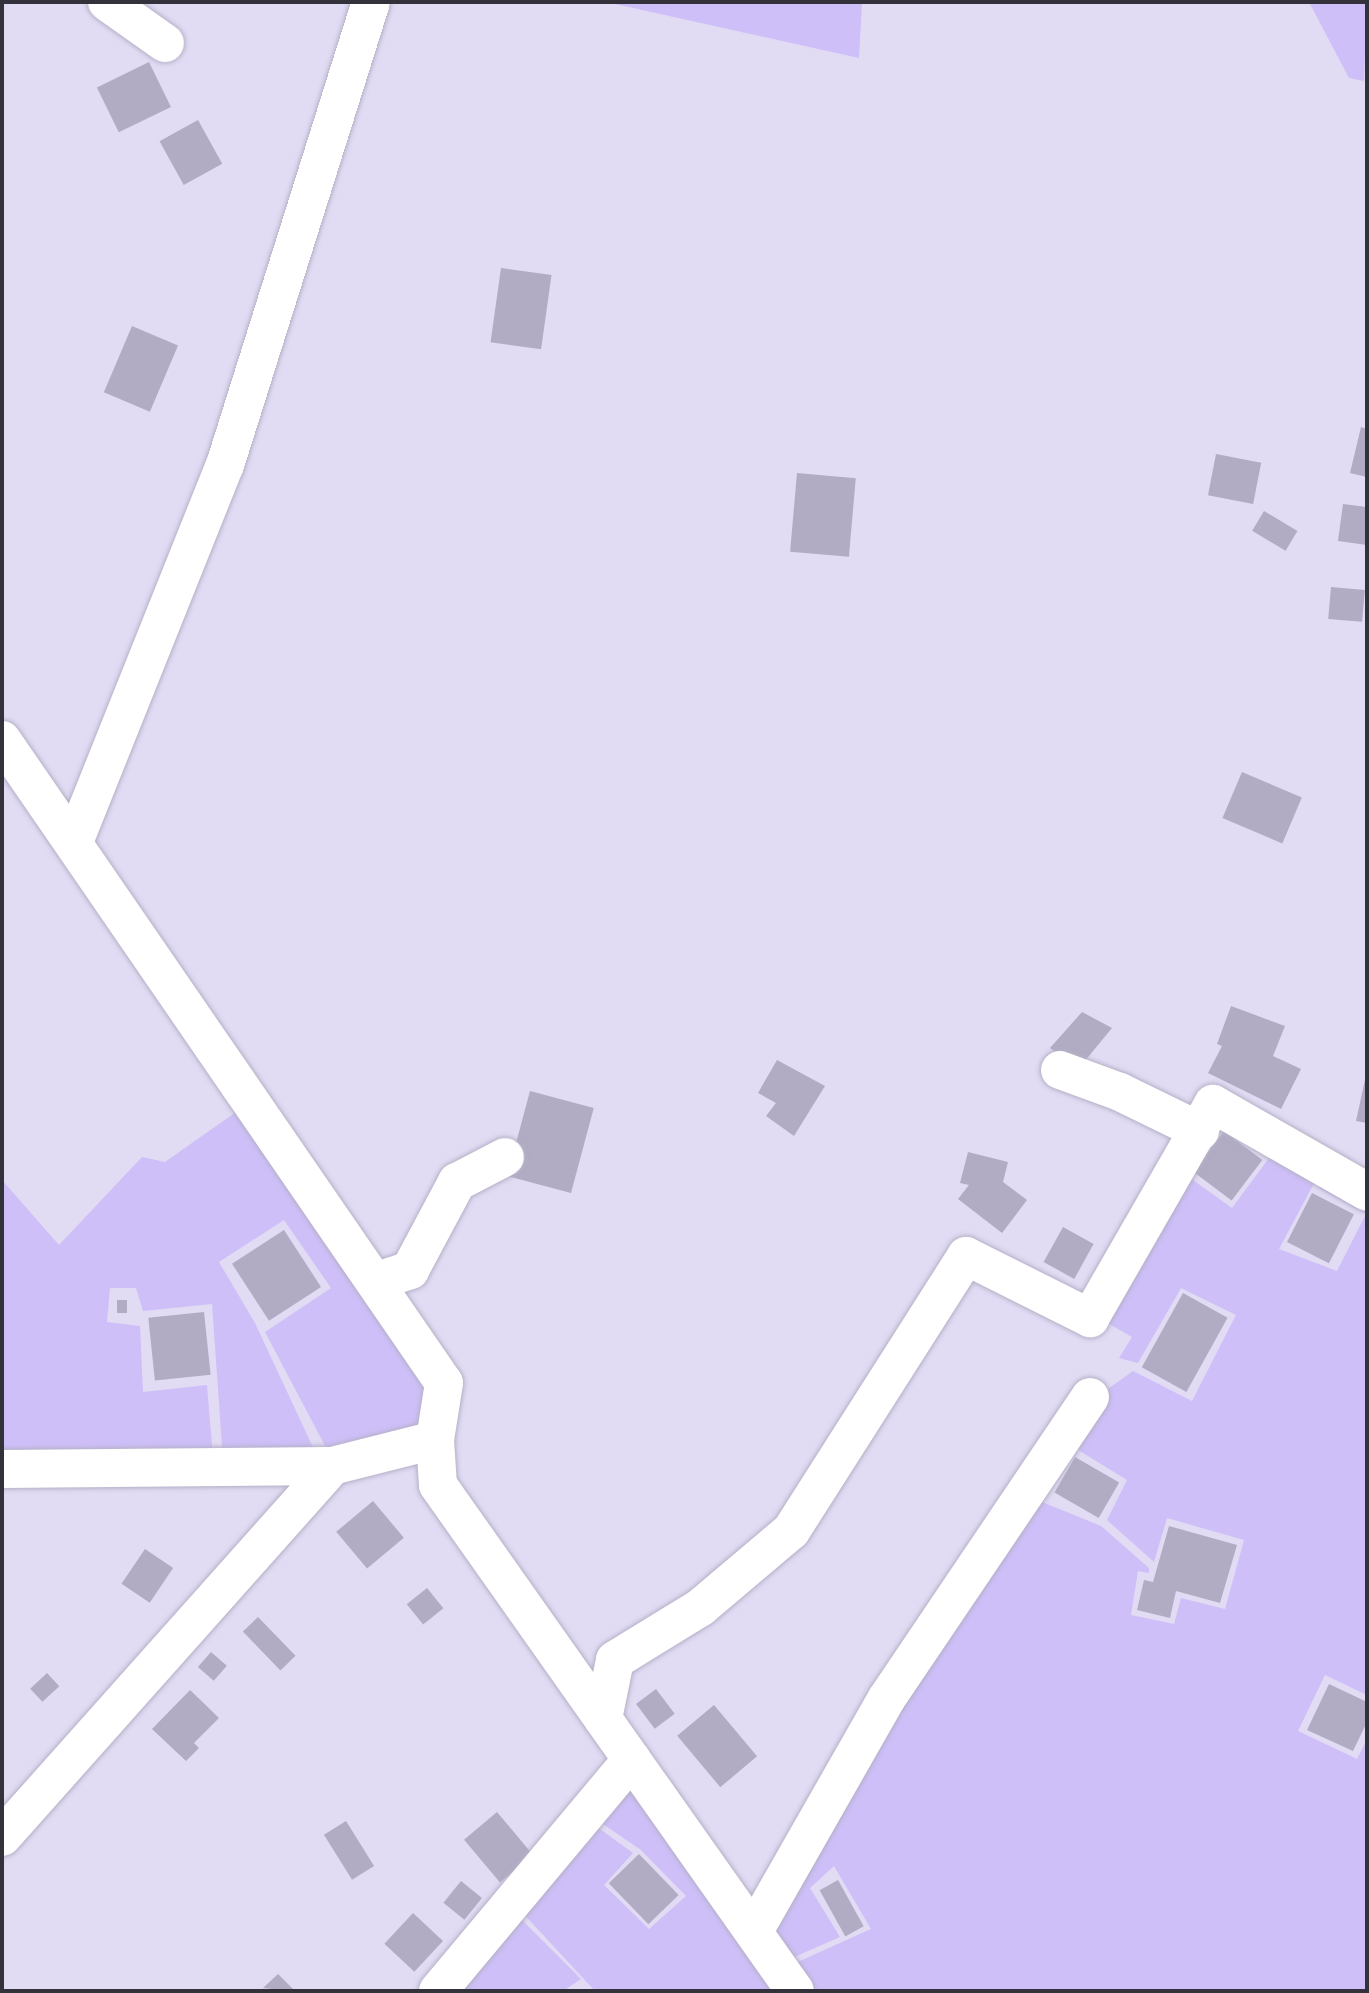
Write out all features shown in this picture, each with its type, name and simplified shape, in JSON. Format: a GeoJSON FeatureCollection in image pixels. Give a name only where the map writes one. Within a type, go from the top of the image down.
{"type":"FeatureCollection","features":[{"type":"Feature","properties":{"kind":"street"},"geometry":{"type":"LineString","coordinates":[[107,2],[165,43]]}},
{"type":"Feature","properties":{"kind":"street"},"geometry":{"type":"LineString","coordinates":[[74,842],[225,465],[371,2]]}},
{"type":"Feature","properties":{"kind":"street"},"geometry":{"type":"LineString","coordinates":[[2,740],[377,1281],[444,1383],[435,1440],[438,1485],[795,1991]]}},
{"type":"Feature","properties":{"kind":"street"},"geometry":{"type":"LineString","coordinates":[[1060,1070],[1120,1092],[1200,1131]]}},
{"type":"Feature","properties":{"kind":"street"},"geometry":{"type":"LineString","coordinates":[[603,1719],[615,1660],[701,1607],[791,1531],[966,1256],[1090,1318],[1213,1104],[1367,1192]]}},
{"type":"Feature","properties":{"kind":"street"},"geometry":{"type":"LineString","coordinates":[[377,1281],[410,1270],[457,1182],[505,1157]]}},
{"type":"Feature","properties":{"kind":"street"},"geometry":{"type":"LineString","coordinates":[[754,1931],[887,1698],[1090,1397]]}},
{"type":"Feature","properties":{"kind":"street"},"geometry":{"type":"LineString","coordinates":[[2,1469],[332,1466],[435,1440]]}},
{"type":"Feature","properties":{"kind":"street"},"geometry":{"type":"LineString","coordinates":[[2,1837],[332,1466]]}},
{"type":"Feature","properties":{"kind":"street"},"geometry":{"type":"LineString","coordinates":[[438,1991],[632,1759]]}},
{"type":"Feature","properties":{"kind":"shaded area"},"geometry":{"type":"Polygon","coordinates":[[[606,2],[862,2],[859,58],[606,2]]]}},
{"type":"Feature","properties":{"kind":"shaded area"},"geometry":{"type":"Polygon","coordinates":[[[1309,2],[1367,2],[1364,81],[1349,78],[1309,2]]]}},
{"type":"Feature","properties":{"kind":"shaded area"},"geometry":{"type":"Polygon","coordinates":[[[246,1105],[436,1388],[427,1436],[332,1459],[265,1332],[331,1288],[284,1220],[219,1262],[255,1323],[317,1456],[223,1460],[212,1304],[143,1311],[136,1288],[110,1288],[107,1322],[140,1326],[143,1392],[207,1385],[213,1457],[2,1461],[2,1180],[59,1245],[142,1157],[165,1162],[246,1105]]]}},
{"type":"Feature","properties":{"kind":"shaded area"},"geometry":{"type":"Polygon","coordinates":[[[1272,1154],[1319,1174],[1279,1249],[1337,1271],[1366,1214],[1319,1188],[1328,1176],[1367,1199],[1367,1695],[1325,1675],[1298,1731],[1357,1759],[1367,1739],[1367,1991],[811,1991],[791,1965],[871,1929],[834,1866],[810,1888],[840,1937],[792,1958],[766,1926],[1025,1495],[1101,1526],[1149,1568],[1149,1573],[1138,1571],[1131,1615],[1174,1624],[1181,1598],[1225,1609],[1244,1540],[1167,1518],[1154,1562],[1107,1520],[1127,1480],[1075,1448],[1105,1391],[1133,1371],[1192,1401],[1236,1315],[1181,1288],[1138,1363],[1119,1358],[1132,1337],[1099,1318],[1186,1175],[1232,1208],[1272,1154]]]}},
{"type":"Feature","properties":{"kind":"shaded area"},"geometry":{"type":"Polygon","coordinates":[[[630,1780],[785,1991],[595,1991],[519,1909],[593,1824],[633,1853],[604,1885],[649,1929],[686,1896],[641,1850],[597,1820],[630,1780]]]}},
{"type":"Feature","properties":{"kind":"shaded area"},"geometry":{"type":"Polygon","coordinates":[[[515,1913],[581,1979],[563,1991],[450,1991],[515,1913]]]}},
{"type":"Feature","properties":{"kind":"building"},"geometry":{"type":"Polygon","coordinates":[[[149,62],[171,107],[119,132],[97,87],[149,62]]]}},
{"type":"Feature","properties":{"kind":"building"},"geometry":{"type":"Polygon","coordinates":[[[198,120],[222,164],[184,185],[160,141],[198,120]]]}},
{"type":"Feature","properties":{"kind":"building"},"geometry":{"type":"Polygon","coordinates":[[[501,268],[552,275],[541,349],[491,342],[501,268]]]}},
{"type":"Feature","properties":{"kind":"building"},"geometry":{"type":"Polygon","coordinates":[[[132,326],[178,346],[150,412],[104,392],[132,326]]]}},
{"type":"Feature","properties":{"kind":"building"},"geometry":{"type":"Polygon","coordinates":[[[1361,427],[1367,429],[1367,477],[1350,473],[1361,427]]]}},
{"type":"Feature","properties":{"kind":"building"},"geometry":{"type":"Polygon","coordinates":[[[1216,454],[1261,463],[1253,504],[1208,495],[1216,454]]]}},
{"type":"Feature","properties":{"kind":"building"},"geometry":{"type":"Polygon","coordinates":[[[797,473],[856,478],[849,557],[790,552],[797,473]]]}},
{"type":"Feature","properties":{"kind":"building"},"geometry":{"type":"Polygon","coordinates":[[[1343,504],[1367,507],[1367,545],[1338,541],[1343,504]]]}},
{"type":"Feature","properties":{"kind":"building"},"geometry":{"type":"Polygon","coordinates":[[[1264,511],[1297,531],[1286,551],[1252,531],[1264,511]]]}},
{"type":"Feature","properties":{"kind":"building"},"geometry":{"type":"Polygon","coordinates":[[[1331,587],[1365,590],[1362,622],[1328,619],[1331,587]]]}},
{"type":"Feature","properties":{"kind":"building"},"geometry":{"type":"Polygon","coordinates":[[[1242,772],[1302,797],[1282,843],[1222,818],[1242,772]]]}},
{"type":"Feature","properties":{"kind":"building"},"geometry":{"type":"Polygon","coordinates":[[[1231,1006],[1285,1026],[1273,1056],[1301,1069],[1281,1109],[1208,1073],[1222,1046],[1217,1044],[1231,1006]]]}},
{"type":"Feature","properties":{"kind":"building"},"geometry":{"type":"Polygon","coordinates":[[[1082,1012],[1112,1028],[1079,1068],[1050,1048],[1082,1012]]]}},
{"type":"Feature","properties":{"kind":"building"},"geometry":{"type":"Polygon","coordinates":[[[777,1060],[825,1086],[794,1136],[766,1116],[776,1103],[758,1093],[777,1060]]]}},
{"type":"Feature","properties":{"kind":"building"},"geometry":{"type":"Polygon","coordinates":[[[1367,1075],[1367,1123],[1356,1121],[1367,1075]]]}},
{"type":"Feature","properties":{"kind":"building"},"geometry":{"type":"Polygon","coordinates":[[[530,1091],[594,1108],[571,1193],[507,1176],[530,1091]]]}},
{"type":"Feature","properties":{"kind":"building"},"geometry":{"type":"Polygon","coordinates":[[[1224,1131],[1262,1160],[1232,1201],[1193,1172],[1224,1131]]]}},
{"type":"Feature","properties":{"kind":"building"},"geometry":{"type":"Polygon","coordinates":[[[968,1152],[1008,1162],[1003,1182],[1027,1200],[1002,1233],[958,1199],[969,1185],[960,1183],[968,1152]]]}},
{"type":"Feature","properties":{"kind":"building"},"geometry":{"type":"Polygon","coordinates":[[[1312,1193],[1354,1214],[1329,1263],[1287,1242],[1312,1193]]]}},
{"type":"Feature","properties":{"kind":"building"},"geometry":{"type":"Polygon","coordinates":[[[1063,1227],[1094,1244],[1074,1279],[1044,1262],[1063,1227]]]}},
{"type":"Feature","properties":{"kind":"building"},"geometry":{"type":"Polygon","coordinates":[[[284,1230],[321,1287],[269,1321],[232,1264],[284,1230]]]}},
{"type":"Feature","properties":{"kind":"building"},"geometry":{"type":"Polygon","coordinates":[[[1183,1293],[1228,1318],[1186,1392],[1142,1367],[1183,1293]]]}},
{"type":"Feature","properties":{"kind":"building"},"geometry":{"type":"Polygon","coordinates":[[[117,1300],[127,1300],[127,1313],[117,1313],[117,1300]]]}},
{"type":"Feature","properties":{"kind":"building"},"geometry":{"type":"Polygon","coordinates":[[[204,1312],[211,1375],[155,1381],[148,1318],[204,1312]]]}},
{"type":"Feature","properties":{"kind":"building"},"geometry":{"type":"Polygon","coordinates":[[[1075,1457],[1119,1482],[1099,1518],[1054,1493],[1075,1457]]]}},
{"type":"Feature","properties":{"kind":"building"},"geometry":{"type":"Polygon","coordinates":[[[373,1501],[404,1538],[367,1569],[336,1532],[373,1501]]]}},
{"type":"Feature","properties":{"kind":"building"},"geometry":{"type":"Polygon","coordinates":[[[1169,1526],[1237,1545],[1220,1603],[1176,1591],[1170,1618],[1137,1610],[1144,1580],[1153,1582],[1169,1526]]]}},
{"type":"Feature","properties":{"kind":"building"},"geometry":{"type":"Polygon","coordinates":[[[145,1549],[173,1568],[150,1603],[122,1584],[145,1549]]]}},
{"type":"Feature","properties":{"kind":"building"},"geometry":{"type":"Polygon","coordinates":[[[427,1588],[443,1608],[423,1625],[407,1604],[427,1588]]]}},
{"type":"Feature","properties":{"kind":"building"},"geometry":{"type":"Polygon","coordinates":[[[258,1617],[296,1656],[280,1670],[243,1632],[258,1617]]]}},
{"type":"Feature","properties":{"kind":"building"},"geometry":{"type":"Polygon","coordinates":[[[211,1652],[227,1666],[214,1681],[198,1667],[211,1652]]]}},
{"type":"Feature","properties":{"kind":"building"},"geometry":{"type":"Polygon","coordinates":[[[47,1673],[59,1686],[42,1702],[30,1689],[47,1673]]]}},
{"type":"Feature","properties":{"kind":"building"},"geometry":{"type":"Polygon","coordinates":[[[1329,1684],[1367,1702],[1367,1722],[1353,1751],[1307,1730],[1329,1684]]]}},
{"type":"Feature","properties":{"kind":"building"},"geometry":{"type":"Polygon","coordinates":[[[656,1689],[675,1714],[655,1729],[636,1704],[656,1689]]]}},
{"type":"Feature","properties":{"kind":"building"},"geometry":{"type":"Polygon","coordinates":[[[190,1690],[219,1718],[194,1743],[199,1748],[186,1761],[152,1729],[190,1690]]]}},
{"type":"Feature","properties":{"kind":"building"},"geometry":{"type":"Polygon","coordinates":[[[714,1705],[757,1756],[720,1787],[677,1736],[714,1705]]]}},
{"type":"Feature","properties":{"kind":"building"},"geometry":{"type":"Polygon","coordinates":[[[497,1812],[533,1855],[500,1883],[464,1840],[497,1812]]]}},
{"type":"Feature","properties":{"kind":"building"},"geometry":{"type":"Polygon","coordinates":[[[346,1821],[374,1866],[352,1880],[324,1835],[346,1821]]]}},
{"type":"Feature","properties":{"kind":"building"},"geometry":{"type":"Polygon","coordinates":[[[639,1854],[679,1895],[648,1924],[609,1883],[639,1854]]]}},
{"type":"Feature","properties":{"kind":"building"},"geometry":{"type":"Polygon","coordinates":[[[838,1880],[864,1926],[845,1937],[820,1890],[838,1880]]]}},
{"type":"Feature","properties":{"kind":"building"},"geometry":{"type":"Polygon","coordinates":[[[461,1881],[482,1898],[464,1920],[443,1903],[461,1881]]]}},
{"type":"Feature","properties":{"kind":"building"},"geometry":{"type":"Polygon","coordinates":[[[413,1913],[443,1941],[414,1972],[384,1944],[413,1913]]]}},
{"type":"Feature","properties":{"kind":"building"},"geometry":{"type":"Polygon","coordinates":[[[278,1974],[293,1989],[291,1991],[263,1988],[278,1974]]]}}]}
